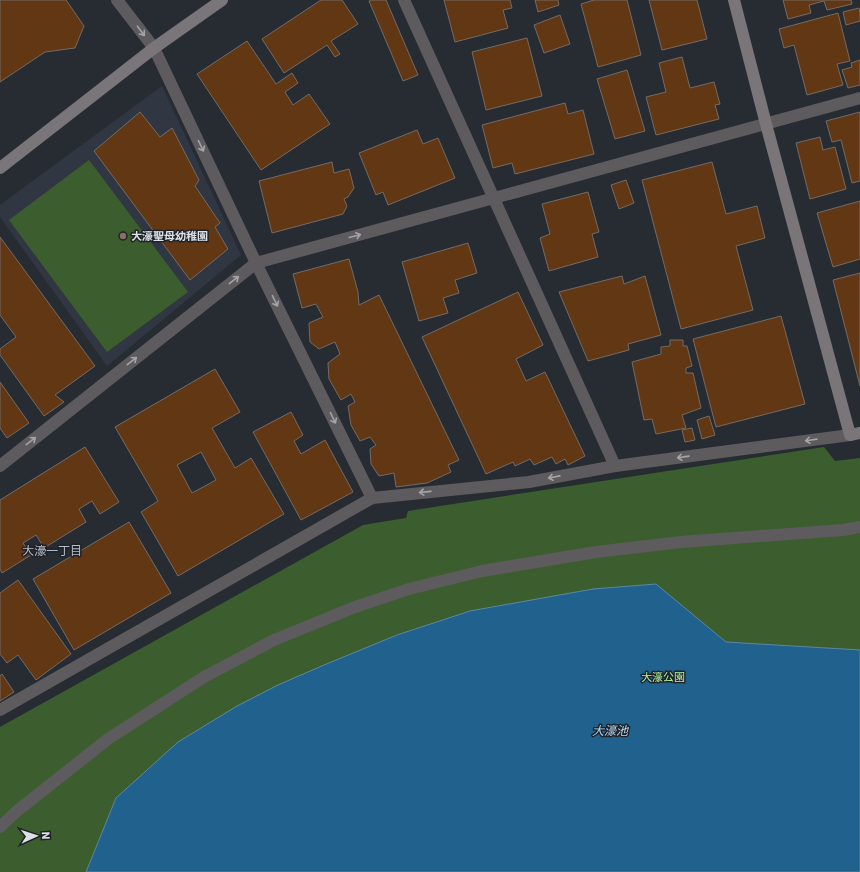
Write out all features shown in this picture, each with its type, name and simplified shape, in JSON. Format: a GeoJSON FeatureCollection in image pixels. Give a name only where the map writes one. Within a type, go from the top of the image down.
{"type":"FeatureCollection","features":[{"type":"Feature","properties":{"kind":"street"},"geometry":{"type":"LineString","coordinates":[[118,0],[154,48],[256,262],[372,498]]}},
{"type":"Feature","properties":{"kind":"street"},"geometry":{"type":"LineString","coordinates":[[0,168],[154,48],[222,0]]}},
{"type":"Feature","properties":{"kind":"street"},"geometry":{"type":"LineString","coordinates":[[404,0],[615,466]]}},
{"type":"Feature","properties":{"kind":"street"},"geometry":{"type":"LineString","coordinates":[[0,710],[372,498],[529,482],[615,466],[855,434],[766,124],[734,0]]}},
{"type":"Feature","properties":{"kind":"street"},"geometry":{"type":"LineString","coordinates":[[0,466],[256,262],[860,98]]}},
{"type":"Feature","properties":{"kind":"street"},"geometry":{"type":"LineString","coordinates":[[0,827],[17,811],[108,739],[204,677],[274,640],[355,607],[409,589],[482,571],[596,552],[681,542],[843,530],[860,527]]}},
{"type":"Feature","properties":{"kind":"shaded area","name":"大濠聖母幼稚園"},"geometry":{"type":"Polygon","coordinates":[[[162,86],[241,255],[107,366],[0,217],[0,205],[162,86]]]}},
{"type":"Feature","properties":{"kind":"green space"},"geometry":{"type":"Polygon","coordinates":[[[89,160],[188,292],[107,352],[9,220],[89,160]]]}},
{"type":"Feature","properties":{"kind":"green space","name":"大濠公園"},"geometry":{"type":"Polygon","coordinates":[[[824,447],[835,461],[860,458],[860,872],[0,872],[0,727],[363,525],[406,518],[408,511],[824,447]]]}},
{"type":"Feature","properties":{"kind":"water","name":"大濠池"},"geometry":{"type":"Polygon","coordinates":[[[656,584],[726,642],[860,650],[860,872],[86,872],[116,798],[178,742],[237,706],[278,685],[397,635],[470,611],[593,589],[656,584]]]}},
{"type":"Feature","properties":{"kind":"building"},"geometry":{"type":"Polygon","coordinates":[[[0,0],[66,0],[84,26],[75,48],[45,52],[0,82],[0,0]]]}},
{"type":"Feature","properties":{"kind":"building"},"geometry":{"type":"Polygon","coordinates":[[[321,0],[342,0],[358,24],[331,41],[340,54],[335,57],[327,45],[284,73],[262,39],[321,0]]]}},
{"type":"Feature","properties":{"kind":"building"},"geometry":{"type":"Polygon","coordinates":[[[386,0],[418,75],[403,81],[369,1],[386,0]]]}},
{"type":"Feature","properties":{"kind":"building"},"geometry":{"type":"Polygon","coordinates":[[[444,0],[510,0],[512,8],[503,10],[508,28],[455,42],[444,0]]]}},
{"type":"Feature","properties":{"kind":"building"},"geometry":{"type":"Polygon","coordinates":[[[535,0],[558,0],[559,5],[538,12],[535,0]]]}},
{"type":"Feature","properties":{"kind":"building"},"geometry":{"type":"Polygon","coordinates":[[[594,0],[627,0],[641,55],[598,67],[581,4],[594,0]]]}},
{"type":"Feature","properties":{"kind":"building"},"geometry":{"type":"Polygon","coordinates":[[[649,0],[697,0],[707,39],[662,50],[649,0]]]}},
{"type":"Feature","properties":{"kind":"building"},"geometry":{"type":"Polygon","coordinates":[[[783,0],[851,0],[852,4],[827,10],[824,1],[809,5],[811,13],[788,19],[783,0]]]}},
{"type":"Feature","properties":{"kind":"building"},"geometry":{"type":"Polygon","coordinates":[[[859,8],[860,21],[846,25],[843,12],[859,8]]]}},
{"type":"Feature","properties":{"kind":"building"},"geometry":{"type":"Polygon","coordinates":[[[838,13],[850,61],[837,64],[843,85],[807,95],[794,45],[784,48],[779,29],[838,13]]]}},
{"type":"Feature","properties":{"kind":"building"},"geometry":{"type":"Polygon","coordinates":[[[560,15],[570,44],[544,53],[534,25],[560,15]]]}},
{"type":"Feature","properties":{"kind":"building"},"geometry":{"type":"Polygon","coordinates":[[[527,38],[542,96],[486,110],[472,52],[527,38]]]}},
{"type":"Feature","properties":{"kind":"building"},"geometry":{"type":"Polygon","coordinates":[[[247,41],[276,84],[292,73],[298,83],[285,92],[293,105],[309,94],[330,124],[261,170],[197,74],[247,41]]]}},
{"type":"Feature","properties":{"kind":"building"},"geometry":{"type":"Polygon","coordinates":[[[682,57],[690,88],[714,82],[720,104],[715,105],[719,119],[656,135],[646,97],[666,92],[659,63],[682,57]]]}},
{"type":"Feature","properties":{"kind":"building"},"geometry":{"type":"Polygon","coordinates":[[[860,60],[860,85],[848,88],[842,70],[852,67],[851,63],[860,60]]]}},
{"type":"Feature","properties":{"kind":"building"},"geometry":{"type":"Polygon","coordinates":[[[627,70],[645,131],[615,139],[597,79],[627,70]]]}},
{"type":"Feature","properties":{"kind":"building"},"geometry":{"type":"Polygon","coordinates":[[[565,103],[568,114],[583,110],[594,154],[515,174],[512,163],[493,168],[482,125],[565,103]]]}},
{"type":"Feature","properties":{"kind":"building"},"geometry":{"type":"Polygon","coordinates":[[[140,112],[160,137],[172,128],[199,180],[195,186],[220,223],[215,227],[228,249],[190,280],[94,151],[140,112]]]}},
{"type":"Feature","properties":{"kind":"building"},"geometry":{"type":"Polygon","coordinates":[[[860,112],[860,181],[852,183],[841,140],[832,142],[826,121],[860,112]]]}},
{"type":"Feature","properties":{"kind":"building"},"geometry":{"type":"Polygon","coordinates":[[[417,130],[423,144],[438,138],[455,178],[388,205],[383,192],[376,195],[359,153],[417,130]]]}},
{"type":"Feature","properties":{"kind":"building"},"geometry":{"type":"Polygon","coordinates":[[[820,137],[823,150],[835,147],[846,189],[810,199],[796,143],[820,137]]]}},
{"type":"Feature","properties":{"kind":"building"},"geometry":{"type":"Polygon","coordinates":[[[332,162],[334,173],[349,169],[354,188],[348,197],[344,199],[347,206],[343,214],[272,233],[259,181],[332,162]]]}},
{"type":"Feature","properties":{"kind":"building"},"geometry":{"type":"Polygon","coordinates":[[[712,162],[726,214],[757,206],[765,238],[736,246],[753,310],[681,329],[642,180],[712,162]]]}},
{"type":"Feature","properties":{"kind":"building"},"geometry":{"type":"Polygon","coordinates":[[[626,180],[634,203],[619,209],[611,185],[626,180]]]}},
{"type":"Feature","properties":{"kind":"building"},"geometry":{"type":"Polygon","coordinates":[[[588,192],[599,232],[592,234],[598,257],[549,271],[540,238],[550,234],[542,204],[588,192]]]}},
{"type":"Feature","properties":{"kind":"building"},"geometry":{"type":"Polygon","coordinates":[[[860,201],[860,259],[833,267],[817,213],[860,201]]]}},
{"type":"Feature","properties":{"kind":"building"},"geometry":{"type":"Polygon","coordinates":[[[0,237],[95,366],[55,395],[64,402],[44,416],[0,355],[0,349],[16,337],[0,315],[0,237]]]}},
{"type":"Feature","properties":{"kind":"building"},"geometry":{"type":"Polygon","coordinates":[[[468,243],[477,273],[455,280],[459,293],[443,298],[448,313],[419,321],[402,262],[468,243]]]}},
{"type":"Feature","properties":{"kind":"building"},"geometry":{"type":"Polygon","coordinates":[[[349,259],[358,292],[359,305],[379,295],[459,460],[448,465],[451,472],[427,483],[396,487],[394,473],[379,476],[371,464],[370,449],[376,445],[370,437],[360,441],[351,425],[348,406],[355,402],[351,394],[341,400],[329,379],[328,363],[340,354],[335,342],[319,349],[310,342],[309,323],[323,317],[316,304],[302,308],[293,274],[349,259]]]}},
{"type":"Feature","properties":{"kind":"building"},"geometry":{"type":"Polygon","coordinates":[[[860,273],[860,386],[833,280],[860,273]]]}},
{"type":"Feature","properties":{"kind":"building"},"geometry":{"type":"Polygon","coordinates":[[[622,276],[624,284],[645,276],[661,335],[628,344],[629,350],[588,361],[559,292],[622,276]]]}},
{"type":"Feature","properties":{"kind":"building"},"geometry":{"type":"Polygon","coordinates":[[[518,292],[543,345],[516,359],[526,381],[545,372],[585,456],[568,465],[565,459],[556,464],[552,457],[534,465],[530,459],[515,466],[513,462],[486,474],[422,337],[518,292]]]}},
{"type":"Feature","properties":{"kind":"building"},"geometry":{"type":"Polygon","coordinates":[[[781,316],[805,404],[716,427],[693,339],[781,316]]]}},
{"type":"Feature","properties":{"kind":"building"},"geometry":{"type":"Polygon","coordinates":[[[670,340],[683,340],[683,346],[687,346],[692,366],[686,368],[686,373],[693,373],[701,408],[682,415],[686,428],[656,434],[652,419],[644,420],[632,362],[661,354],[661,347],[670,346],[670,340]]]}},
{"type":"Feature","properties":{"kind":"building"},"geometry":{"type":"Polygon","coordinates":[[[215,369],[240,412],[212,428],[235,468],[251,458],[284,514],[178,576],[141,512],[158,501],[115,427],[215,369]],[[201,452],[177,465],[192,493],[216,480],[201,452]]]}},
{"type":"Feature","properties":{"kind":"building"},"geometry":{"type":"Polygon","coordinates":[[[0,382],[29,423],[7,438],[0,428],[0,382]]]}},
{"type":"Feature","properties":{"kind":"building"},"geometry":{"type":"Polygon","coordinates":[[[291,412],[303,435],[294,441],[301,454],[325,440],[353,492],[301,520],[253,432],[291,412]]]}},
{"type":"Feature","properties":{"kind":"building"},"geometry":{"type":"Polygon","coordinates":[[[709,416],[715,435],[702,439],[697,420],[709,416]]]}},
{"type":"Feature","properties":{"kind":"building"},"geometry":{"type":"Polygon","coordinates":[[[692,428],[695,440],[685,442],[682,430],[692,428]]]}},
{"type":"Feature","properties":{"kind":"building"},"geometry":{"type":"Polygon","coordinates":[[[85,447],[119,502],[100,514],[92,501],[79,509],[86,522],[44,548],[36,535],[23,543],[31,555],[2,573],[0,569],[0,500],[85,447]]]}},
{"type":"Feature","properties":{"kind":"building"},"geometry":{"type":"Polygon","coordinates":[[[129,522],[171,593],[74,650],[33,579],[129,522]]]}},
{"type":"Feature","properties":{"kind":"building"},"geometry":{"type":"Polygon","coordinates":[[[18,580],[71,654],[36,680],[18,655],[7,663],[0,654],[0,593],[18,580]]]}},
{"type":"Feature","properties":{"kind":"building"},"geometry":{"type":"Polygon","coordinates":[[[2,674],[14,692],[0,701],[0,676],[2,674]]]}},
{"type":"Feature","properties":{"kind":"place","name":"大濠聖母幼稚園"},"geometry":{"type":"Point","coordinates":[123,236]}},
{"type":"Feature","properties":{"kind":"district","name":"大濠一丁目"},"geometry":{"type":"Point","coordinates":[52,550]}}]}
